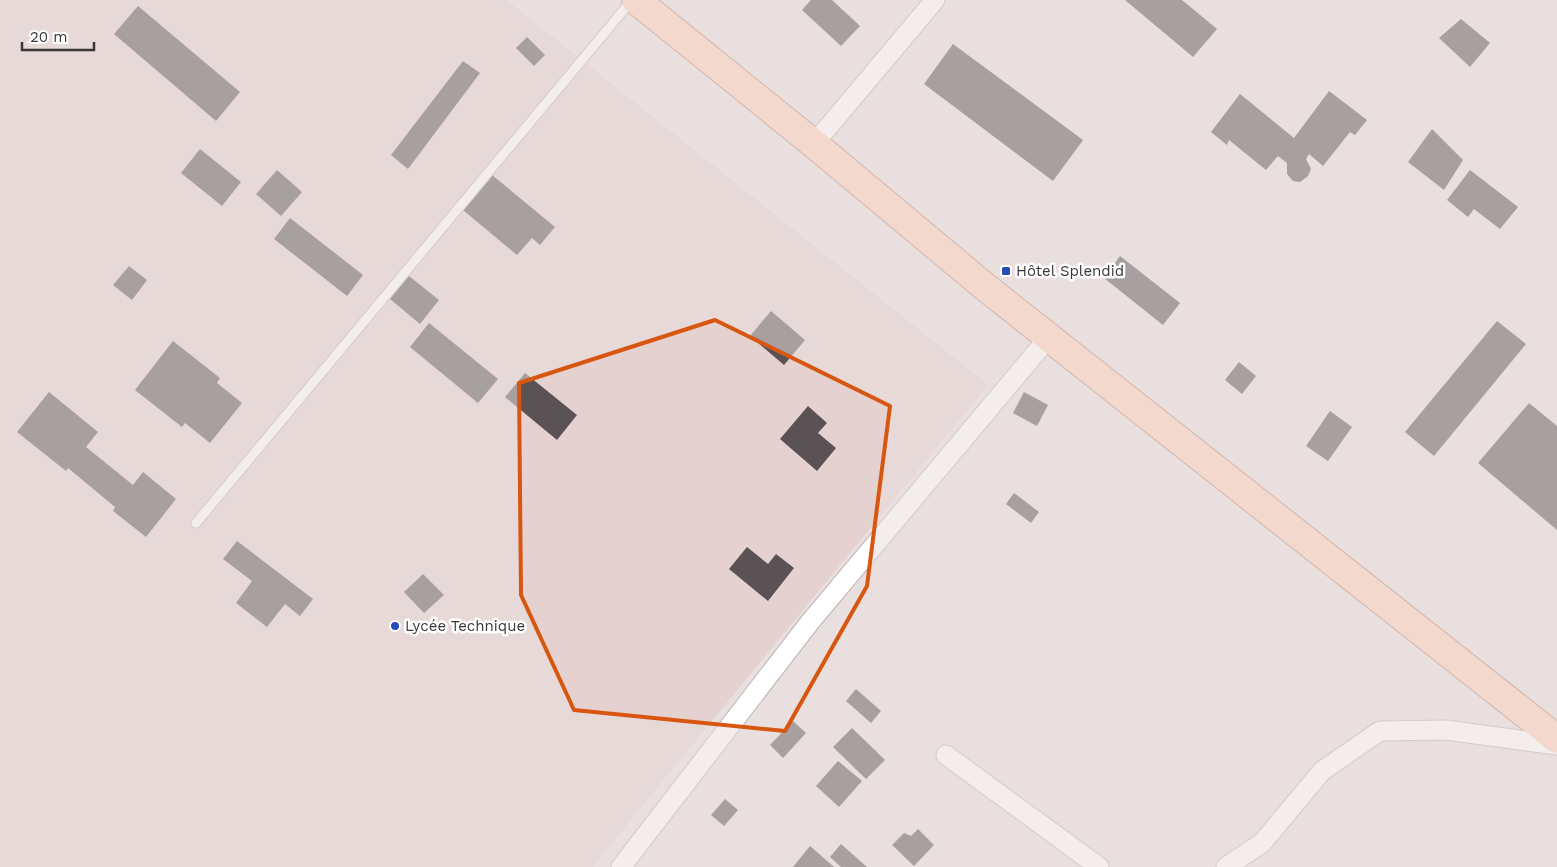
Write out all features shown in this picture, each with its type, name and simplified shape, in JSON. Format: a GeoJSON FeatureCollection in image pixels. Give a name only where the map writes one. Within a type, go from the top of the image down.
{"type":"FeatureCollection","features":[{"type":"Feature","properties":{"kind":"main road"},"geometry":{"type":"LineString","coordinates":[[636,0],[814,144],[984,286],[1557,739]]}},
{"type":"Feature","properties":{"kind":"street"},"geometry":{"type":"LineString","coordinates":[[814,144],[935,0]]}},
{"type":"Feature","properties":{"kind":"street"},"geometry":{"type":"LineString","coordinates":[[620,867],[810,622],[1049,337]]}},
{"type":"Feature","properties":{"kind":"street"},"geometry":{"type":"LineString","coordinates":[[1226,867],[1262,843],[1322,771],[1380,731],[1446,730],[1557,745]]}},
{"type":"Feature","properties":{"kind":"street"},"geometry":{"type":"LineString","coordinates":[[946,755],[1099,867]]}},
{"type":"Feature","properties":{"kind":"lane"},"geometry":{"type":"LineString","coordinates":[[196,523],[632,0]]}},
{"type":"Feature","properties":{"kind":"highlighted area"},"geometry":{"type":"Polygon","coordinates":[[[715,320],[890,406],[867,586],[785,731],[574,710],[521,595],[519,383],[715,320]]]}},
{"type":"Feature","properties":{"kind":"shaded area","name":"Lycée Technique"},"geometry":{"type":"Polygon","coordinates":[[[0,0],[506,0],[988,385],[592,867],[0,867],[0,0]]]}},
{"type":"Feature","properties":{"kind":"building"},"geometry":{"type":"Polygon","coordinates":[[[811,0],[832,0],[860,26],[841,46],[802,10],[811,0]]]}},
{"type":"Feature","properties":{"kind":"building"},"geometry":{"type":"Polygon","coordinates":[[[1125,0],[1182,0],[1217,29],[1193,57],[1125,0]]]}},
{"type":"Feature","properties":{"kind":"building"},"geometry":{"type":"Polygon","coordinates":[[[138,6],[240,92],[216,121],[114,34],[138,6]]]}},
{"type":"Feature","properties":{"kind":"building"},"geometry":{"type":"Polygon","coordinates":[[[1461,19],[1490,43],[1470,67],[1439,38],[1461,19]]]}},
{"type":"Feature","properties":{"kind":"building"},"geometry":{"type":"Polygon","coordinates":[[[527,37],[545,55],[534,66],[516,48],[527,37]]]}},
{"type":"Feature","properties":{"kind":"building"},"geometry":{"type":"Polygon","coordinates":[[[953,44],[1083,140],[1053,181],[924,84],[953,44]]]}},
{"type":"Feature","properties":{"kind":"building"},"geometry":{"type":"Polygon","coordinates":[[[463,61],[480,73],[408,169],[391,155],[463,61]]]}},
{"type":"Feature","properties":{"kind":"building"},"geometry":{"type":"Polygon","coordinates":[[[1329,91],[1367,120],[1355,135],[1350,132],[1323,166],[1309,154],[1306,159],[1311,169],[1308,176],[1300,182],[1293,181],[1287,174],[1287,163],[1278,156],[1266,170],[1229,140],[1227,145],[1211,132],[1240,94],[1294,138],[1329,91]]]}},
{"type":"Feature","properties":{"kind":"building"},"geometry":{"type":"Polygon","coordinates":[[[1432,129],[1463,160],[1444,190],[1408,162],[1432,129]]]}},
{"type":"Feature","properties":{"kind":"building"},"geometry":{"type":"Polygon","coordinates":[[[200,149],[241,182],[222,206],[181,173],[200,149]]]}},
{"type":"Feature","properties":{"kind":"building"},"geometry":{"type":"Polygon","coordinates":[[[277,170],[302,192],[281,216],[256,194],[277,170]]]}},
{"type":"Feature","properties":{"kind":"building"},"geometry":{"type":"Polygon","coordinates":[[[1470,170],[1518,207],[1500,229],[1474,209],[1468,217],[1447,200],[1470,170]]]}},
{"type":"Feature","properties":{"kind":"building"},"geometry":{"type":"Polygon","coordinates":[[[492,175],[555,227],[540,245],[532,238],[517,255],[463,210],[492,175]]]}},
{"type":"Feature","properties":{"kind":"building"},"geometry":{"type":"Polygon","coordinates":[[[290,218],[363,275],[347,296],[274,239],[290,218]]]}},
{"type":"Feature","properties":{"kind":"building"},"geometry":{"type":"Polygon","coordinates":[[[1120,256],[1180,303],[1163,325],[1104,278],[1120,256]]]}},
{"type":"Feature","properties":{"kind":"building"},"geometry":{"type":"Polygon","coordinates":[[[129,266],[147,280],[132,300],[113,285],[129,266]]]}},
{"type":"Feature","properties":{"kind":"building"},"geometry":{"type":"Polygon","coordinates":[[[409,276],[439,300],[420,324],[390,299],[409,276]]]}},
{"type":"Feature","properties":{"kind":"building"},"geometry":{"type":"Polygon","coordinates":[[[771,311],[805,340],[784,365],[750,336],[771,311]]]}},
{"type":"Feature","properties":{"kind":"building"},"geometry":{"type":"Polygon","coordinates":[[[1497,321],[1526,344],[1434,456],[1405,432],[1497,321]]]}},
{"type":"Feature","properties":{"kind":"building"},"geometry":{"type":"Polygon","coordinates":[[[429,323],[498,379],[478,403],[410,347],[429,323]]]}},
{"type":"Feature","properties":{"kind":"building"},"geometry":{"type":"Polygon","coordinates":[[[173,341],[220,378],[217,383],[242,403],[210,443],[185,423],[182,427],[135,390],[173,341]]]}},
{"type":"Feature","properties":{"kind":"building"},"geometry":{"type":"Polygon","coordinates":[[[1239,362],[1256,376],[1242,394],[1225,380],[1239,362]]]}},
{"type":"Feature","properties":{"kind":"building"},"geometry":{"type":"Polygon","coordinates":[[[525,373],[577,415],[557,440],[505,397],[525,373]]]}},
{"type":"Feature","properties":{"kind":"building"},"geometry":{"type":"Polygon","coordinates":[[[49,392],[98,432],[86,447],[133,485],[143,472],[176,499],[146,537],[113,511],[115,507],[68,468],[66,471],[17,432],[49,392]]]}},
{"type":"Feature","properties":{"kind":"building"},"geometry":{"type":"Polygon","coordinates":[[[1024,392],[1048,405],[1037,426],[1013,413],[1024,392]]]}},
{"type":"Feature","properties":{"kind":"building"},"geometry":{"type":"Polygon","coordinates":[[[1529,403],[1557,426],[1557,530],[1478,463],[1529,403]]]}},
{"type":"Feature","properties":{"kind":"building"},"geometry":{"type":"Polygon","coordinates":[[[808,406],[827,423],[818,433],[836,448],[817,471],[780,439],[808,406]]]}},
{"type":"Feature","properties":{"kind":"building"},"geometry":{"type":"Polygon","coordinates":[[[1330,411],[1352,427],[1328,461],[1306,446],[1330,411]]]}},
{"type":"Feature","properties":{"kind":"building"},"geometry":{"type":"Polygon","coordinates":[[[1014,493],[1039,512],[1031,523],[1006,504],[1014,493]]]}},
{"type":"Feature","properties":{"kind":"building"},"geometry":{"type":"Polygon","coordinates":[[[237,541],[313,599],[300,616],[285,604],[267,627],[236,603],[252,581],[223,559],[237,541]]]}},
{"type":"Feature","properties":{"kind":"building"},"geometry":{"type":"Polygon","coordinates":[[[747,547],[768,564],[776,554],[794,568],[768,601],[729,569],[747,547]]]}},
{"type":"Feature","properties":{"kind":"building"},"geometry":{"type":"Polygon","coordinates":[[[423,574],[444,595],[424,613],[404,592],[423,574]]]}},
{"type":"Feature","properties":{"kind":"building"},"geometry":{"type":"Polygon","coordinates":[[[856,689],[881,711],[871,723],[846,701],[856,689]]]}},
{"type":"Feature","properties":{"kind":"building"},"geometry":{"type":"Polygon","coordinates":[[[793,721],[806,733],[783,758],[770,745],[793,721]]]}},
{"type":"Feature","properties":{"kind":"building"},"geometry":{"type":"Polygon","coordinates":[[[852,728],[885,760],[866,779],[833,747],[852,728]]]}},
{"type":"Feature","properties":{"kind":"building"},"geometry":{"type":"Polygon","coordinates":[[[838,761],[862,781],[839,807],[816,786],[838,761]]]}},
{"type":"Feature","properties":{"kind":"building"},"geometry":{"type":"Polygon","coordinates":[[[725,799],[738,810],[724,826],[711,815],[725,799]]]}},
{"type":"Feature","properties":{"kind":"building"},"geometry":{"type":"Polygon","coordinates":[[[918,829],[934,845],[914,866],[892,845],[904,833],[911,836],[918,829]]]}},
{"type":"Feature","properties":{"kind":"building"},"geometry":{"type":"Polygon","coordinates":[[[841,844],[867,867],[841,867],[830,857],[841,844]]]}},
{"type":"Feature","properties":{"kind":"building"},"geometry":{"type":"Polygon","coordinates":[[[810,846],[834,867],[793,867],[810,846]]]}},
{"type":"Feature","properties":{"kind":"place","name":"Hôtel Splendid"},"geometry":{"type":"Point","coordinates":[1006,271]}},
{"type":"Feature","properties":{"kind":"place","name":"Lycée Technique"},"geometry":{"type":"Point","coordinates":[395,626]}}]}
